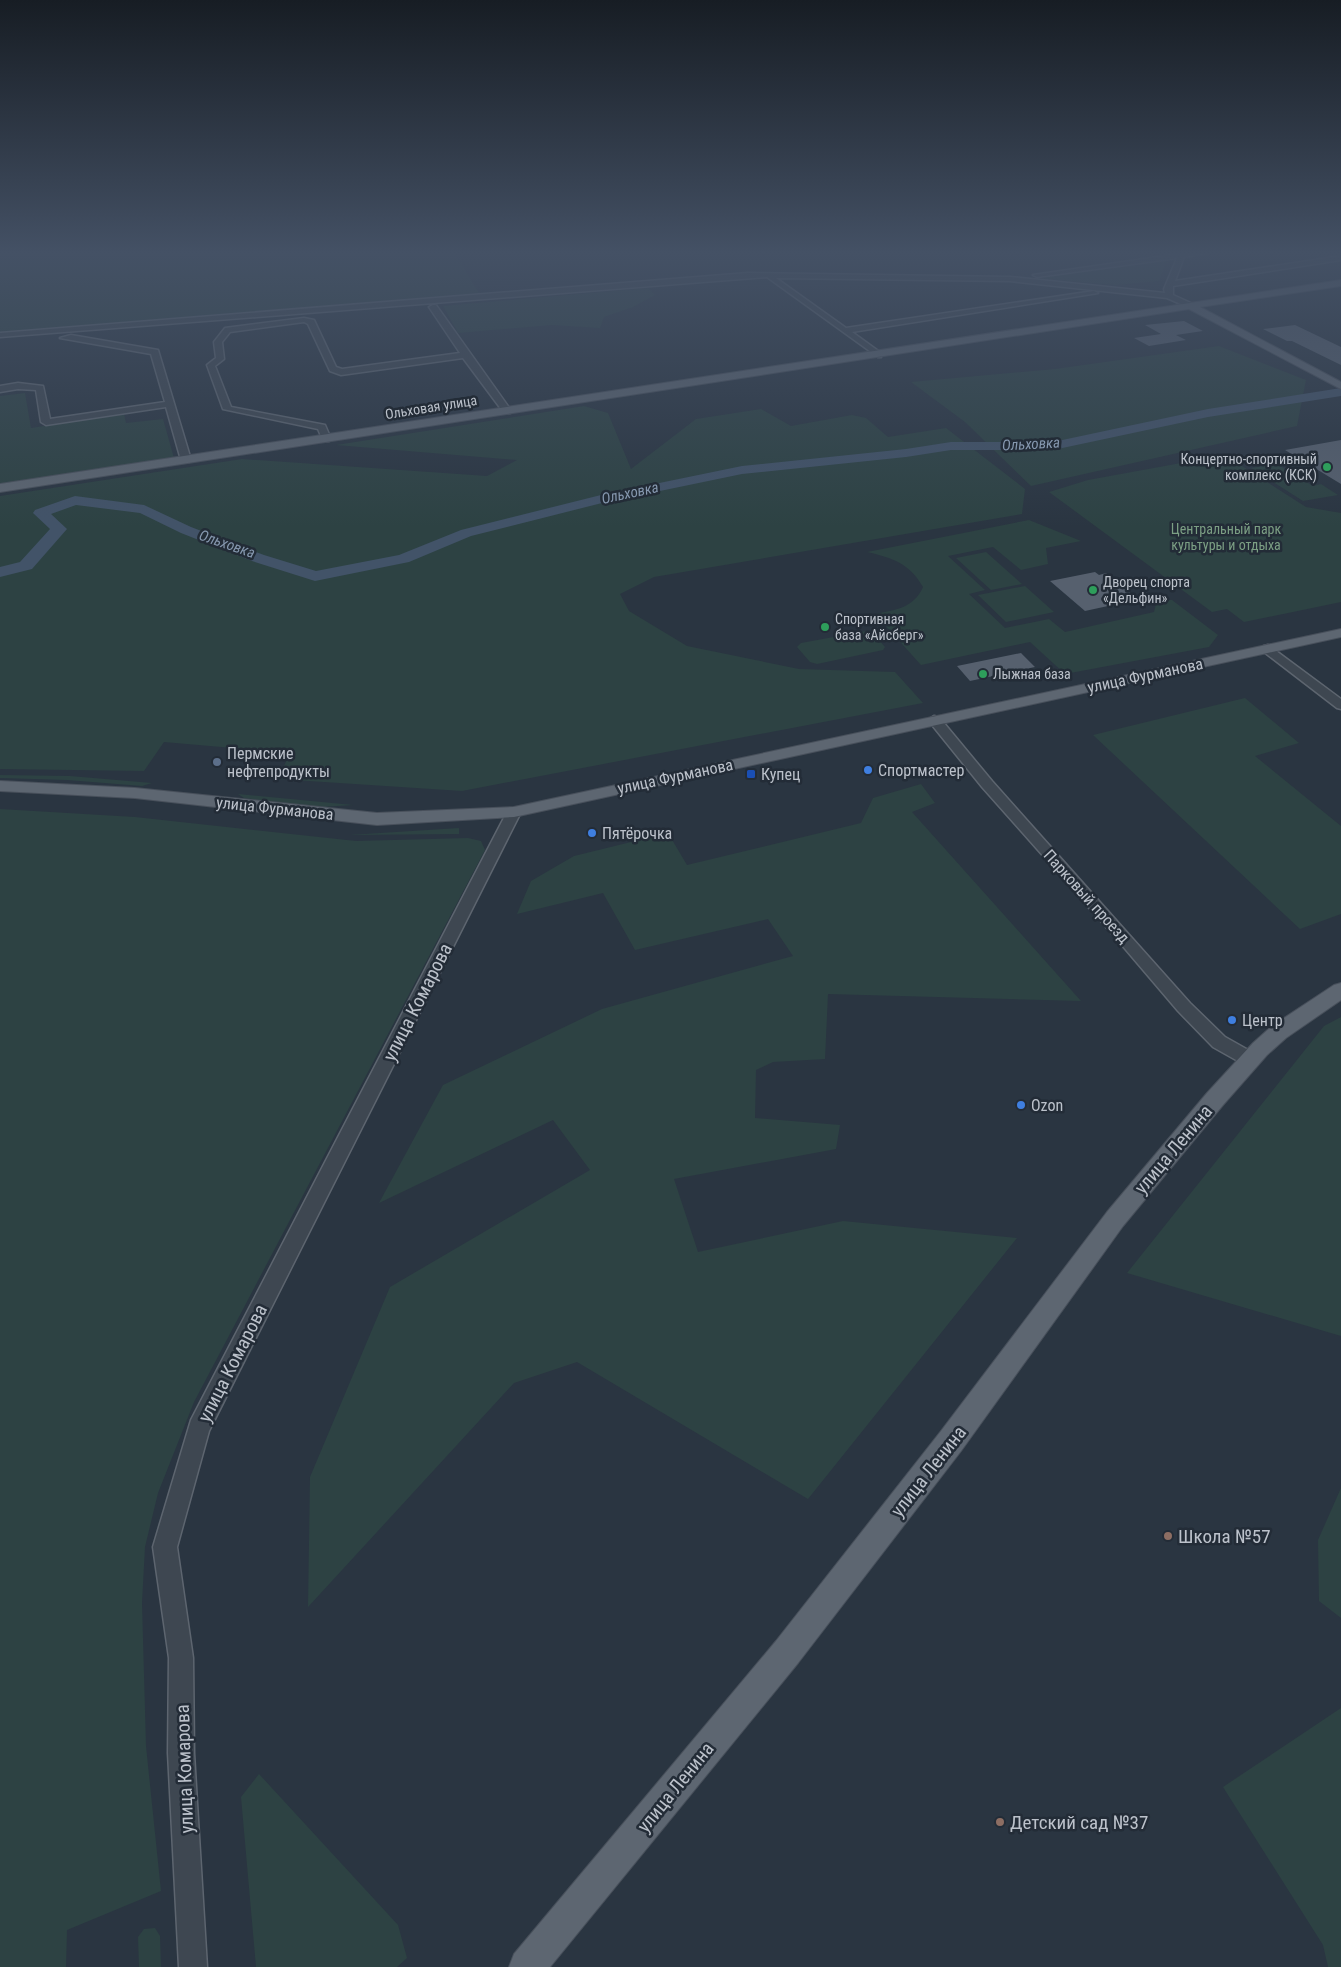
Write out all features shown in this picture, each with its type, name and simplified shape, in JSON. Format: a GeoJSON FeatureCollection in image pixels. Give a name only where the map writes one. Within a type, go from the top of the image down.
{"type":"FeatureCollection","features":[{"type":"Feature","properties":{"kind":"main road","name":"Ольховая улица"},"geometry":{"type":"LineString","coordinates":[[0,488],[949,344]]}},
{"type":"Feature","properties":{"kind":"main road"},"geometry":{"type":"LineString","coordinates":[[1261,344],[1340,386]]}},
{"type":"Feature","properties":{"kind":"main road","name":"улица Фурманова"},"geometry":{"type":"LineString","coordinates":[[0,786],[150,795],[361,818],[450,817],[514,812],[1341,632]]}},
{"type":"Feature","properties":{"kind":"main road","name":"улица Ленина"},"geometry":{"type":"LineString","coordinates":[[527,1967],[787,1652],[951,1441],[1092,1253],[1115,1219],[1215,1099],[1251,1060],[1279,1032],[1341,990]]}},
{"type":"Feature","properties":{"kind":"street"},"geometry":{"type":"LineString","coordinates":[[109,344],[155,352],[186,460]]}},
{"type":"Feature","properties":{"kind":"street"},"geometry":{"type":"LineString","coordinates":[[218,344],[220,359],[211,365],[227,409],[322,427],[326,439]]}},
{"type":"Feature","properties":{"kind":"street"},"geometry":{"type":"LineString","coordinates":[[321,344],[333,369],[341,372],[465,355]]}},
{"type":"Feature","properties":{"kind":"street"},"geometry":{"type":"LineString","coordinates":[[458,344],[507,411]]}},
{"type":"Feature","properties":{"kind":"street"},"geometry":{"type":"LineString","coordinates":[[863,344],[878,355]]}},
{"type":"Feature","properties":{"kind":"street"},"geometry":{"type":"LineString","coordinates":[[0,389],[18,386],[40,388],[46,422],[170,404]]}},
{"type":"Feature","properties":{"kind":"street"},"geometry":{"type":"LineString","coordinates":[[1268,649],[1341,705]]}},
{"type":"Feature","properties":{"kind":"street","name":"Парковый проезд"},"geometry":{"type":"LineString","coordinates":[[934,720],[987,784],[1121,933],[1184,1007],[1219,1042],[1251,1060]]}},
{"type":"Feature","properties":{"kind":"street","name":"улица Комарова"},"geometry":{"type":"LineString","coordinates":[[193,1967],[181,1753],[181,1658],[165,1547],[199,1428],[514,812]]}},
{"type":"Feature","properties":{"kind":"green space"},"geometry":{"type":"Polygon","coordinates":[[[1219,346],[1306,380],[1297,426],[1031,486],[965,422],[911,382],[1055,369],[1219,346]]]}},
{"type":"Feature","properties":{"kind":"green space"},"geometry":{"type":"Polygon","coordinates":[[[25,393],[31,428],[124,414],[126,423],[163,419],[174,458],[0,484],[0,396],[25,393]]]}},
{"type":"Feature","properties":{"kind":"green space"},"geometry":{"type":"Polygon","coordinates":[[[584,406],[608,413],[631,469],[696,419],[761,409],[791,426],[852,415],[866,418],[888,437],[946,428],[1025,489],[1022,514],[654,577],[620,594],[629,611],[687,646],[799,669],[895,672],[923,703],[462,791],[278,779],[290,753],[164,742],[144,771],[0,769],[0,496],[242,459],[487,476],[517,460],[336,445],[584,406]]]}},
{"type":"Feature","properties":{"kind":"green space","name":"Центральный парк культуры и отдыха"},"geometry":{"type":"Polygon","coordinates":[[[1225,455],[1306,507],[1341,513],[1341,602],[1244,622],[1227,609],[1212,612],[1049,492],[1088,480],[1225,455]]]}},
{"type":"Feature","properties":{"kind":"green space"},"geometry":{"type":"Polygon","coordinates":[[[1277,464],[1313,486],[1321,484],[1338,495],[1303,501],[1251,468],[1277,464]]]}},
{"type":"Feature","properties":{"kind":"green space"},"geometry":{"type":"Polygon","coordinates":[[[1029,520],[1081,541],[1046,548],[1048,564],[1021,570],[993,547],[948,556],[985,590],[969,594],[1005,628],[1049,619],[1065,632],[1154,612],[1157,600],[1172,600],[1218,635],[1209,647],[1065,674],[1030,642],[921,665],[875,614],[909,604],[915,600],[923,587],[912,572],[900,563],[867,552],[1029,520]]]}},
{"type":"Feature","properties":{"kind":"green space"},"geometry":{"type":"Polygon","coordinates":[[[986,552],[1022,584],[991,590],[956,558],[986,552]]]}},
{"type":"Feature","properties":{"kind":"green space"},"geometry":{"type":"Polygon","coordinates":[[[1025,586],[1054,612],[1006,622],[978,595],[1025,586]]]}},
{"type":"Feature","properties":{"kind":"green space"},"geometry":{"type":"Polygon","coordinates":[[[866,631],[872,632],[885,647],[883,650],[817,664],[810,662],[797,647],[801,643],[866,631]]]}},
{"type":"Feature","properties":{"kind":"green space"},"geometry":{"type":"Polygon","coordinates":[[[1245,698],[1299,743],[1255,756],[1341,826],[1341,914],[1300,929],[1093,735],[1245,698]]]}},
{"type":"Feature","properties":{"kind":"green space"},"geometry":{"type":"Polygon","coordinates":[[[0,775],[70,776],[152,783],[142,786],[67,780],[0,778],[0,775]]]}},
{"type":"Feature","properties":{"kind":"green space"},"geometry":{"type":"Polygon","coordinates":[[[921,784],[935,803],[912,812],[1081,1001],[828,994],[825,1059],[773,1062],[756,1070],[755,1118],[840,1125],[836,1149],[674,1179],[698,1252],[843,1221],[1017,1238],[808,1499],[577,1362],[514,1383],[308,1607],[310,1477],[390,1287],[590,1170],[553,1120],[379,1203],[443,1085],[602,1009],[793,956],[768,919],[635,950],[603,893],[517,914],[531,881],[574,856],[668,833],[687,865],[861,823],[873,798],[921,784]]]}},
{"type":"Feature","properties":{"kind":"green space"},"geometry":{"type":"Polygon","coordinates":[[[238,794],[353,805],[322,807],[244,798],[238,794]]]}},
{"type":"Feature","properties":{"kind":"green space"},"geometry":{"type":"Polygon","coordinates":[[[0,809],[135,817],[356,841],[468,838],[481,841],[485,850],[194,1402],[158,1493],[145,1547],[142,1603],[146,1746],[161,1891],[67,1930],[66,1967],[0,1967],[0,809]]]}},
{"type":"Feature","properties":{"kind":"green space"},"geometry":{"type":"Polygon","coordinates":[[[459,828],[459,834],[349,835],[459,828]]]}},
{"type":"Feature","properties":{"kind":"green space"},"geometry":{"type":"Polygon","coordinates":[[[1341,1017],[1341,1336],[1127,1273],[1324,1026],[1341,1017]]]}},
{"type":"Feature","properties":{"kind":"green space"},"geometry":{"type":"Polygon","coordinates":[[[1341,1488],[1341,1618],[1319,1601],[1318,1540],[1341,1488]]]}},
{"type":"Feature","properties":{"kind":"green space"},"geometry":{"type":"Polygon","coordinates":[[[1341,1708],[1341,1967],[1328,1967],[1323,1945],[1223,1787],[1341,1708]]]}},
{"type":"Feature","properties":{"kind":"green space"},"geometry":{"type":"Polygon","coordinates":[[[259,1774],[398,1925],[407,1958],[397,1967],[256,1967],[241,1797],[259,1774]]]}},
{"type":"Feature","properties":{"kind":"green space"},"geometry":{"type":"Polygon","coordinates":[[[155,1928],[160,1936],[161,1967],[139,1967],[138,1937],[144,1929],[155,1928]]]}},
{"type":"Feature","properties":{"kind":"building"},"geometry":{"type":"Polygon","coordinates":[[[1145,344],[1163,344],[1149,346],[1145,344]]]}},
{"type":"Feature","properties":{"kind":"building"},"geometry":{"type":"Polygon","coordinates":[[[1298,344],[1334,344],[1341,347],[1341,365],[1298,344]]]}},
{"type":"Feature","properties":{"kind":"building","name":"Концертно-спортивный комплекс (КСК)"},"geometry":{"type":"Polygon","coordinates":[[[1341,440],[1341,484],[1285,450],[1341,440]]]}},
{"type":"Feature","properties":{"kind":"building","name":"Дворец спорта «Дельфин»"},"geometry":{"type":"Polygon","coordinates":[[[1095,572],[1099,575],[1106,573],[1133,595],[1126,596],[1131,601],[1085,611],[1050,581],[1095,572]]]}},
{"type":"Feature","properties":{"kind":"building","name":"Лыжная база"},"geometry":{"type":"Polygon","coordinates":[[[1021,653],[1035,667],[970,681],[957,666],[1021,653]]]}},
{"type":"Feature","properties":{"kind":"waterway","name":"Ольховка"},"geometry":{"type":"LineString","coordinates":[[0,572],[26,566],[59,529],[40,513],[75,500],[144,509],[186,530],[258,558],[315,576],[403,559],[466,533],[601,499],[742,470],[906,453],[951,446],[1053,446],[1208,413],[1341,392]]}},
{"type":"Feature","properties":{"kind":"place","name":"Концертно-спортивный комплекс (КСК)"},"geometry":{"type":"Point","coordinates":[1327,467]}},
{"type":"Feature","properties":{"kind":"place","name":"Дворец спорта «Дельфин»"},"geometry":{"type":"Point","coordinates":[1093,590]}},
{"type":"Feature","properties":{"kind":"place","name":"Спортивная база «Айсберг»"},"geometry":{"type":"Point","coordinates":[825,627]}},
{"type":"Feature","properties":{"kind":"place","name":"Лыжная база"},"geometry":{"type":"Point","coordinates":[983,674]}},
{"type":"Feature","properties":{"kind":"place","name":"Пермские нефтепродукты"},"geometry":{"type":"Point","coordinates":[217,762]}},
{"type":"Feature","properties":{"kind":"place","name":"Спортмастер"},"geometry":{"type":"Point","coordinates":[868,770]}},
{"type":"Feature","properties":{"kind":"place","name":"Купец"},"geometry":{"type":"Point","coordinates":[751,774]}},
{"type":"Feature","properties":{"kind":"place","name":"Пятёрочка"},"geometry":{"type":"Point","coordinates":[592,833]}},
{"type":"Feature","properties":{"kind":"place","name":"Центр"},"geometry":{"type":"Point","coordinates":[1232,1020]}},
{"type":"Feature","properties":{"kind":"place","name":"Ozon"},"geometry":{"type":"Point","coordinates":[1021,1105]}},
{"type":"Feature","properties":{"kind":"place","name":"Школа №57"},"geometry":{"type":"Point","coordinates":[1168,1536]}},
{"type":"Feature","properties":{"kind":"place","name":"Детский сад №37"},"geometry":{"type":"Point","coordinates":[1000,1822]}}]}
